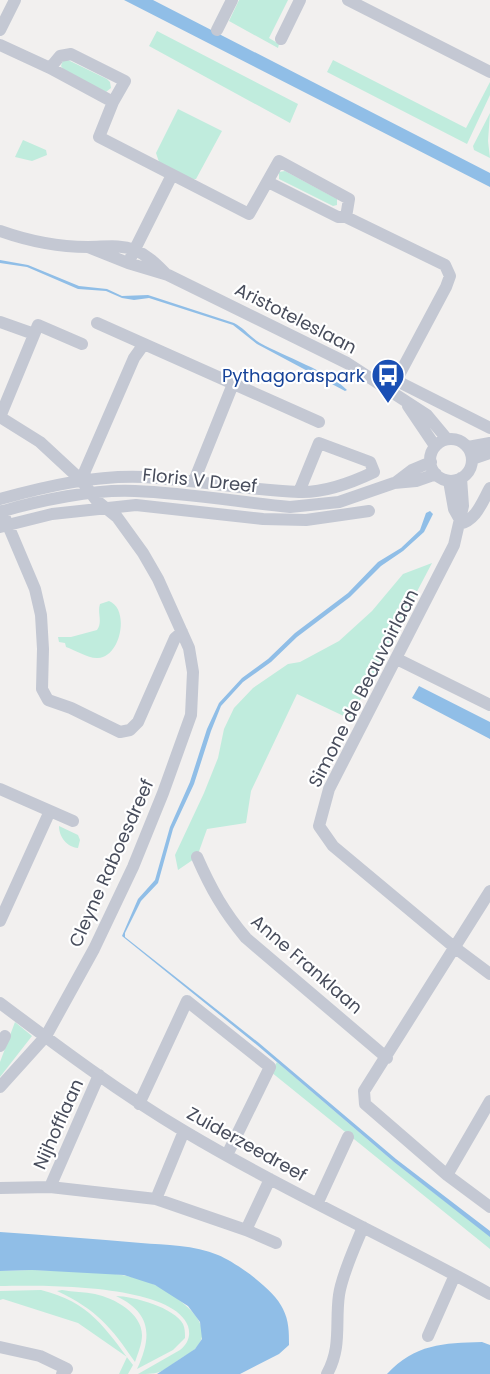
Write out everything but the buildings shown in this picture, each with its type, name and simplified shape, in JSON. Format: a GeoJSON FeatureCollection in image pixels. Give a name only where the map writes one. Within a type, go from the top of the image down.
{"type":"FeatureCollection","features":[{"type":"Feature","properties":{"kind":"street"},"geometry":{"type":"LineString","coordinates":[[217,30],[232,0]]}},
{"type":"Feature","properties":{"kind":"street"},"geometry":{"type":"LineString","coordinates":[[281,39],[300,0]]}},
{"type":"Feature","properties":{"kind":"street"},"geometry":{"type":"LineString","coordinates":[[348,0],[490,72]]}},
{"type":"Feature","properties":{"kind":"street"},"geometry":{"type":"LineString","coordinates":[[0,30],[13,1]]}},
{"type":"Feature","properties":{"kind":"street"},"geometry":{"type":"LineString","coordinates":[[0,45],[50,68],[113,102]]}},
{"type":"Feature","properties":{"kind":"street"},"geometry":{"type":"LineString","coordinates":[[50,68],[60,56],[71,54],[125,81],[113,102],[99,136],[249,214],[279,161],[349,199],[346,217]]}},
{"type":"Feature","properties":{"kind":"street"},"geometry":{"type":"LineString","coordinates":[[128,263],[172,175]]}},
{"type":"Feature","properties":{"kind":"street"},"geometry":{"type":"LineString","coordinates":[[268,182],[338,217],[346,217],[445,265],[450,276],[446,287],[394,386]]}},
{"type":"Feature","properties":{"kind":"street","name":"Aristoteleslaan"},"geometry":{"type":"LineString","coordinates":[[0,231],[30,241],[88,247],[107,245],[135,250],[148,257],[168,275]]}},
{"type":"Feature","properties":{"kind":"street","name":"Aristoteleslaan"},"geometry":{"type":"LineString","coordinates":[[88,247],[128,263],[168,275],[394,386],[490,428]]}},
{"type":"Feature","properties":{"kind":"street"},"geometry":{"type":"LineString","coordinates":[[0,322],[34,334]]}},
{"type":"Feature","properties":{"kind":"street"},"geometry":{"type":"LineString","coordinates":[[97,323],[319,422]]}},
{"type":"Feature","properties":{"kind":"street"},"geometry":{"type":"LineString","coordinates":[[0,417],[38,325],[82,344]]}},
{"type":"Feature","properties":{"kind":"street"},"geometry":{"type":"LineString","coordinates":[[81,480],[134,358],[144,344]]}},
{"type":"Feature","properties":{"kind":"street"},"geometry":{"type":"LineString","coordinates":[[194,481],[232,384]]}},
{"type":"Feature","properties":{"kind":"street","name":"Aristoteleslaan"},"geometry":{"type":"LineString","coordinates":[[394,386],[435,446]]}},
{"type":"Feature","properties":{"kind":"street","name":"Aristoteleslaan"},"geometry":{"type":"LineString","coordinates":[[404,400],[427,414],[447,439]]}},
{"type":"Feature","properties":{"kind":"street","name":"Cleyne Raboesdreef"},"geometry":{"type":"LineString","coordinates":[[0,417],[40,442],[81,480],[104,508],[117,517],[143,553],[158,579],[189,648],[193,672],[191,715],[133,867],[94,949],[45,1036],[0,1087]]}},
{"type":"Feature","properties":{"kind":"street"},"geometry":{"type":"LineString","coordinates":[[447,439],[459,440],[470,453],[470,470],[455,479],[436,474],[431,462],[431,454],[435,446],[447,439]]}},
{"type":"Feature","properties":{"kind":"street"},"geometry":{"type":"LineString","coordinates":[[470,453],[490,442]]}},
{"type":"Feature","properties":{"kind":"street","name":"Floris V Dreef"},"geometry":{"type":"LineString","coordinates":[[1,507],[81,480],[141,477],[269,491],[299,492],[310,492],[340,486],[374,472],[370,462],[320,443],[299,492]]}},
{"type":"Feature","properties":{"kind":"street"},"geometry":{"type":"LineString","coordinates":[[470,453],[490,453]]}},
{"type":"Feature","properties":{"kind":"street","name":"Floris V Dreef"},"geometry":{"type":"LineString","coordinates":[[394,483],[411,470],[431,462]]}},
{"type":"Feature","properties":{"kind":"street","name":"Floris V Dreef"},"geometry":{"type":"LineString","coordinates":[[1,507],[91,494],[134,491],[290,507],[339,502],[394,483],[416,481],[436,474]]}},
{"type":"Feature","properties":{"kind":"street","name":"Simone de Beauvoirlaan"},"geometry":{"type":"LineString","coordinates":[[455,479],[463,506],[454,545],[329,789],[319,826],[333,846],[454,947],[490,974]]}},
{"type":"Feature","properties":{"kind":"street"},"geometry":{"type":"LineString","coordinates":[[459,521],[467,522],[475,515],[490,488]]}},
{"type":"Feature","properties":{"kind":"street","name":"Floris V Dreef"},"geometry":{"type":"LineString","coordinates":[[4,526],[52,514],[136,505],[263,519],[306,520],[369,511]]}},
{"type":"Feature","properties":{"kind":"street"},"geometry":{"type":"LineString","coordinates":[[1,507],[4,526],[35,589],[43,649],[42,689],[48,700],[71,708],[120,732],[130,730],[138,722],[175,638],[182,632]]}},
{"type":"Feature","properties":{"kind":"street"},"geometry":{"type":"LineString","coordinates":[[397,658],[490,705]]}},
{"type":"Feature","properties":{"kind":"street"},"geometry":{"type":"LineString","coordinates":[[0,789],[73,821]]}},
{"type":"Feature","properties":{"kind":"street"},"geometry":{"type":"LineString","coordinates":[[0,921],[50,811]]}},
{"type":"Feature","properties":{"kind":"street","name":"Anne Franklaan"},"geometry":{"type":"LineString","coordinates":[[197,857],[226,915],[246,938],[387,1058]]}},
{"type":"Feature","properties":{"kind":"street"},"geometry":{"type":"LineString","coordinates":[[490,891],[387,1058],[364,1091],[365,1104],[447,1175],[490,1208]]}},
{"type":"Feature","properties":{"kind":"street"},"geometry":{"type":"LineString","coordinates":[[139,1104],[187,1001],[270,1067],[227,1155]]}},
{"type":"Feature","properties":{"kind":"street","name":"Zuiderzeedreef"},"geometry":{"type":"LineString","coordinates":[[0,1003],[139,1104],[184,1131],[270,1179],[318,1202],[490,1294]]}},
{"type":"Feature","properties":{"kind":"street","name":"Nijhofflaan"},"geometry":{"type":"LineString","coordinates":[[50,1187],[99,1075]]}},
{"type":"Feature","properties":{"kind":"street"},"geometry":{"type":"LineString","coordinates":[[447,1175],[490,1101]]}},
{"type":"Feature","properties":{"kind":"street"},"geometry":{"type":"LineString","coordinates":[[156,1198],[184,1131]]}},
{"type":"Feature","properties":{"kind":"street"},"geometry":{"type":"LineString","coordinates":[[318,1202],[348,1137]]}},
{"type":"Feature","properties":{"kind":"street"},"geometry":{"type":"LineString","coordinates":[[246,1230],[270,1179]]}},
{"type":"Feature","properties":{"kind":"street"},"geometry":{"type":"LineString","coordinates":[[0,1188],[50,1187],[156,1198],[276,1243]]}},
{"type":"Feature","properties":{"kind":"street"},"geometry":{"type":"LineString","coordinates":[[327,1374],[333,1363],[339,1334],[339,1294],[363,1227]]}},
{"type":"Feature","properties":{"kind":"street"},"geometry":{"type":"LineString","coordinates":[[428,1336],[455,1275]]}},
{"type":"Feature","properties":{"kind":"street"},"geometry":{"type":"LineString","coordinates":[[0,1347],[40,1356],[67,1372]]}},
{"type":"Feature","properties":{"kind":"green space"},"geometry":{"type":"Polygon","coordinates":[[[239,0],[288,0],[269,38],[279,44],[278,48],[229,21],[239,0]]]}},
{"type":"Feature","properties":{"kind":"green space"},"geometry":{"type":"Polygon","coordinates":[[[157,31],[298,104],[290,123],[149,46],[157,31]]]}},
{"type":"Feature","properties":{"kind":"green space"},"geometry":{"type":"Polygon","coordinates":[[[63,60],[68,60],[107,79],[111,88],[106,92],[64,70],[61,66],[63,60]]]}},
{"type":"Feature","properties":{"kind":"green space"},"geometry":{"type":"Polygon","coordinates":[[[333,60],[466,128],[490,82],[490,95],[467,144],[327,72],[333,60]]]}},
{"type":"Feature","properties":{"kind":"green space"},"geometry":{"type":"Polygon","coordinates":[[[178,109],[222,131],[196,179],[159,162],[156,153],[178,109]]]}},
{"type":"Feature","properties":{"kind":"green space"},"geometry":{"type":"Polygon","coordinates":[[[490,113],[488,141],[490,158],[474,150],[473,146],[490,113]]]}},
{"type":"Feature","properties":{"kind":"green space"},"geometry":{"type":"Polygon","coordinates":[[[23,140],[46,150],[47,155],[32,161],[15,157],[23,140]]]}},
{"type":"Feature","properties":{"kind":"green space"},"geometry":{"type":"Polygon","coordinates":[[[285,171],[337,199],[337,205],[333,206],[279,179],[279,172],[285,171]]]}},
{"type":"Feature","properties":{"kind":"green space"},"geometry":{"type":"Polygon","coordinates":[[[432,563],[350,719],[297,694],[251,791],[246,823],[207,829],[197,857],[178,870],[175,855],[204,793],[218,758],[224,729],[234,708],[253,688],[288,664],[300,662],[339,641],[372,611],[403,574],[432,563]]]}},
{"type":"Feature","properties":{"kind":"green space"},"geometry":{"type":"Polygon","coordinates":[[[109,601],[116,606],[121,622],[117,642],[106,656],[90,657],[59,642],[58,637],[71,637],[97,630],[100,624],[100,604],[109,601]]]}},
{"type":"Feature","properties":{"kind":"green space"},"geometry":{"type":"Polygon","coordinates":[[[59,826],[78,835],[80,840],[78,848],[64,841],[59,826]]]}},
{"type":"Feature","properties":{"kind":"green space"},"geometry":{"type":"Polygon","coordinates":[[[15,1022],[32,1036],[0,1077],[0,1062],[15,1022]]]}},
{"type":"Feature","properties":{"kind":"green space"},"geometry":{"type":"Polygon","coordinates":[[[277,1062],[394,1162],[490,1236],[490,1249],[271,1072],[277,1062]]]}},
{"type":"Feature","properties":{"kind":"green space"},"geometry":{"type":"Polygon","coordinates":[[[0,1271],[111,1273],[155,1285],[192,1311],[199,1320],[202,1330],[201,1339],[195,1349],[165,1369],[157,1373],[138,1374],[180,1350],[187,1342],[188,1326],[177,1312],[158,1301],[132,1294],[72,1287],[0,1286],[0,1271]]]}},
{"type":"Feature","properties":{"kind":"green space"},"geometry":{"type":"Polygon","coordinates":[[[41,1290],[58,1295],[84,1309],[95,1318],[127,1357],[78,1323],[3,1299],[0,1300],[0,1291],[41,1290]]]}},
{"type":"Feature","properties":{"kind":"green space"},"geometry":{"type":"Polygon","coordinates":[[[57,1291],[102,1296],[132,1313],[141,1327],[142,1335],[135,1362],[102,1320],[83,1305],[57,1291]]]}},
{"type":"Feature","properties":{"kind":"green space"},"geometry":{"type":"Polygon","coordinates":[[[116,1296],[143,1301],[172,1313],[183,1324],[185,1338],[173,1350],[137,1369],[145,1346],[146,1327],[137,1310],[116,1296]]]}},
{"type":"Feature","properties":{"kind":"green space"},"geometry":{"type":"Polygon","coordinates":[[[127,1357],[133,1365],[128,1374],[119,1374],[127,1357]]]}},
{"type":"Feature","properties":{"kind":"water"},"geometry":{"type":"Polygon","coordinates":[[[124,0],[153,0],[490,173],[490,187],[124,0]]]}},
{"type":"Feature","properties":{"kind":"water"},"geometry":{"type":"Polygon","coordinates":[[[0,260],[28,265],[79,286],[107,289],[122,296],[148,295],[234,323],[260,343],[318,371],[347,390],[345,391],[257,344],[233,325],[149,298],[134,300],[106,291],[78,289],[27,267],[0,263],[0,260]]]}},
{"type":"Feature","properties":{"kind":"water"},"geometry":{"type":"Polygon","coordinates":[[[430,511],[433,514],[424,532],[403,551],[381,566],[350,597],[243,682],[221,706],[194,784],[173,829],[158,883],[141,901],[125,937],[259,1043],[396,1159],[490,1231],[490,1237],[394,1162],[257,1045],[122,936],[138,899],[155,880],[170,827],[190,782],[207,729],[219,703],[242,678],[268,659],[295,633],[348,593],[378,562],[401,548],[420,530],[426,513],[430,511]]]}},
{"type":"Feature","properties":{"kind":"water"},"geometry":{"type":"Polygon","coordinates":[[[419,686],[490,722],[490,739],[412,698],[419,686]]]}},
{"type":"Feature","properties":{"kind":"water"},"geometry":{"type":"Polygon","coordinates":[[[0,1232],[180,1246],[218,1255],[255,1278],[279,1302],[288,1322],[289,1345],[279,1354],[240,1374],[157,1374],[195,1349],[202,1339],[200,1322],[188,1306],[155,1285],[124,1275],[32,1270],[0,1271],[0,1232]]]}},
{"type":"Feature","properties":{"kind":"water"},"geometry":{"type":"Polygon","coordinates":[[[482,1342],[490,1345],[490,1374],[387,1374],[408,1356],[430,1347],[482,1342]]]}},
{"type":"Feature","properties":{"kind":"place","name":"Pythagoraspark"},"geometry":{"type":"Point","coordinates":[388,404]}}]}
